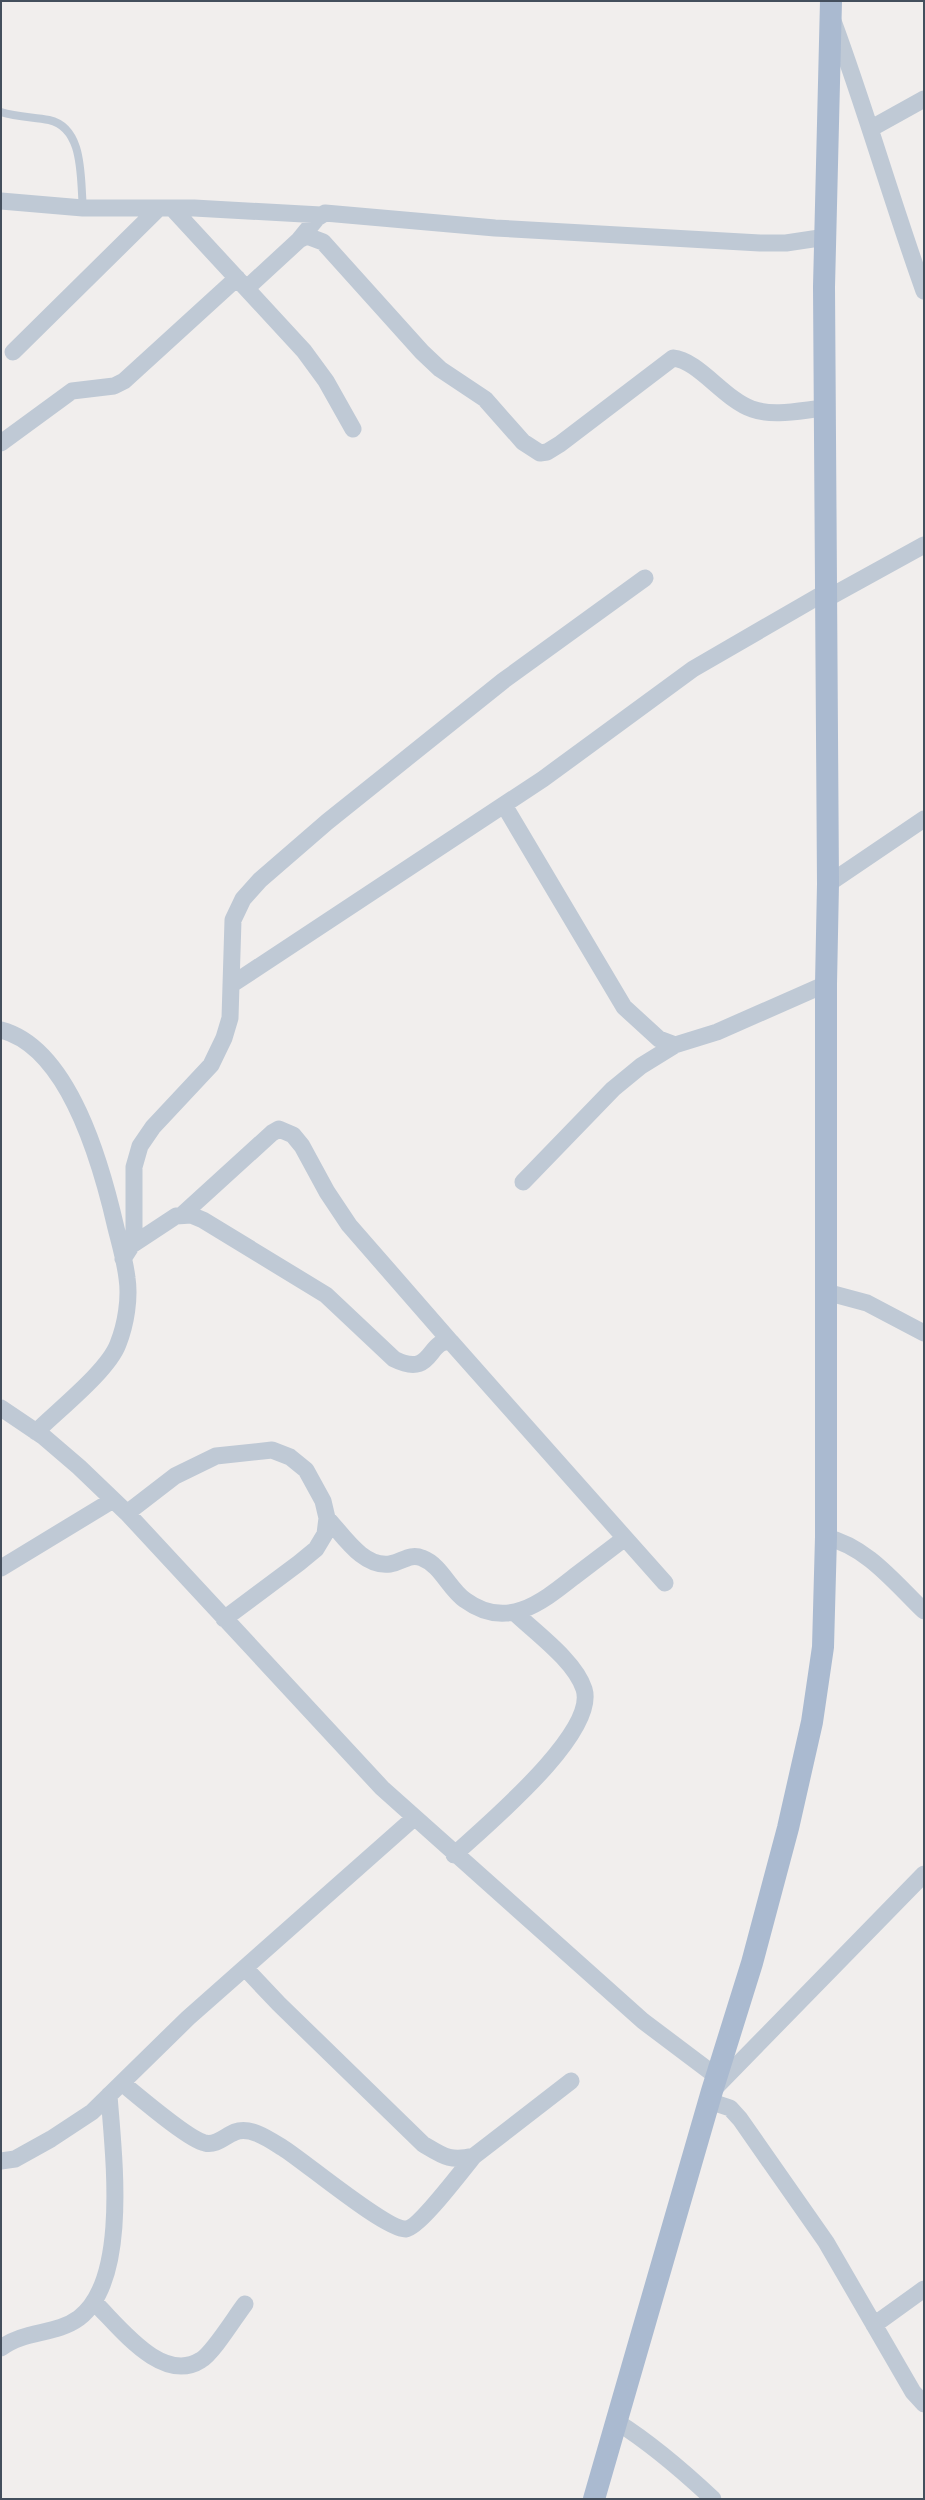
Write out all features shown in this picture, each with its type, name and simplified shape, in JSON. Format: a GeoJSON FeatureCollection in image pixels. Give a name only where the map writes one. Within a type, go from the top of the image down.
{"type":"FeatureCollection","features":[{"type":"Feature","properties":{"kind":"main road"},"geometry":{"type":"LineString","coordinates":[[594,2499],[712,2089],[752,1963],[786,1836],[812,1722],[823,1647],[826,1537],[826,984],[828,884],[825,408],[826,237],[831,9]]}},
{"type":"Feature","properties":{"kind":"street"},"geometry":{"type":"LineString","coordinates":[[831,9],[870,129],[918,254],[924,291]]}},
{"type":"Feature","properties":{"kind":"street"},"geometry":{"type":"LineString","coordinates":[[870,129],[924,99]]}},
{"type":"Feature","properties":{"kind":"street"},"geometry":{"type":"LineString","coordinates":[[1,202],[83,208],[165,208],[321,215],[343,214],[495,228],[760,243],[786,243],[826,237]]}},
{"type":"Feature","properties":{"kind":"street"},"geometry":{"type":"LineString","coordinates":[[165,208],[242,283],[304,351],[326,382],[352,429]]}},
{"type":"Feature","properties":{"kind":"street"},"geometry":{"type":"LineString","coordinates":[[13,352],[165,208]]}},
{"type":"Feature","properties":{"kind":"street"},"geometry":{"type":"LineString","coordinates":[[1,443],[72,391],[114,386],[124,381],[242,283],[299,240],[321,215]]}},
{"type":"Feature","properties":{"kind":"street"},"geometry":{"type":"LineString","coordinates":[[299,240],[308,236],[323,242],[422,352],[448,375],[485,399],[523,442],[540,453],[547,452],[560,444],[673,358],[684,361],[738,403],[751,409],[775,412],[825,408]]}},
{"type":"Feature","properties":{"kind":"street"},"geometry":{"type":"LineString","coordinates":[[230,985],[504,805],[693,669],[826,596],[924,545]]}},
{"type":"Feature","properties":{"kind":"street"},"geometry":{"type":"LineString","coordinates":[[36,1432],[88,1383],[118,1345],[125,1319],[128,1292],[128,1252],[136,1188],[134,1167],[140,1146],[153,1127],[211,1065],[224,1038],[230,1018],[233,920],[243,899],[260,880],[327,822],[503,681],[645,578]]}},
{"type":"Feature","properties":{"kind":"street"},"geometry":{"type":"LineString","coordinates":[[504,805],[624,1007],[659,1039],[675,1045]]}},
{"type":"Feature","properties":{"kind":"street"},"geometry":{"type":"LineString","coordinates":[[828,884],[923,822]]}},
{"type":"Feature","properties":{"kind":"street"},"geometry":{"type":"LineString","coordinates":[[523,1182],[613,1089],[641,1066],[675,1045],[717,1032],[826,984]]}},
{"type":"Feature","properties":{"kind":"street"},"geometry":{"type":"LineString","coordinates":[[1,1030],[33,1046],[50,1064],[70,1093],[104,1177],[128,1252]]}},
{"type":"Feature","properties":{"kind":"street"},"geometry":{"type":"LineString","coordinates":[[128,1252],[176,1216],[183,1214],[272,1133],[279,1129],[287,1131],[302,1146],[327,1192],[349,1225],[665,1583]]}},
{"type":"Feature","properties":{"kind":"street"},"geometry":{"type":"LineString","coordinates":[[183,1214],[203,1220],[326,1295],[394,1359],[406,1365],[415,1366],[444,1342],[451,1342]]}},
{"type":"Feature","properties":{"kind":"street"},"geometry":{"type":"LineString","coordinates":[[826,1292],[867,1303],[890,1312],[924,1333]]}},
{"type":"Feature","properties":{"kind":"street"},"geometry":{"type":"LineString","coordinates":[[1,1408],[36,1432],[79,1467],[127,1513],[382,1788],[454,1855],[643,2021],[730,2108],[826,2242],[913,2392],[924,2404]]}},
{"type":"Feature","properties":{"kind":"street"},"geometry":{"type":"LineString","coordinates":[[127,1513],[176,1476],[216,1456],[272,1450],[290,1457],[306,1470],[323,1501],[327,1518],[325,1534],[316,1549],[224,1619]]}},
{"type":"Feature","properties":{"kind":"street"},"geometry":{"type":"LineString","coordinates":[[1,1568],[113,1500]]}},
{"type":"Feature","properties":{"kind":"street"},"geometry":{"type":"LineString","coordinates":[[327,1518],[363,1556],[371,1560],[390,1564],[413,1556],[423,1558],[432,1564],[464,1600],[475,1606],[500,1614],[515,1613],[540,1604],[626,1538]]}},
{"type":"Feature","properties":{"kind":"street"},"geometry":{"type":"LineString","coordinates":[[826,1537],[853,1546],[868,1557],[924,1611]]}},
{"type":"Feature","properties":{"kind":"street"},"geometry":{"type":"LineString","coordinates":[[454,1855],[508,1805],[553,1760],[568,1740],[583,1711],[586,1700],[584,1691],[574,1671],[515,1613]]}},
{"type":"Feature","properties":{"kind":"street"},"geometry":{"type":"LineString","coordinates":[[1,2161],[15,2159],[51,2139],[92,2112],[188,2018],[414,1818]]}},
{"type":"Feature","properties":{"kind":"street"},"geometry":{"type":"LineString","coordinates":[[712,2089],[924,1874]]}},
{"type":"Feature","properties":{"kind":"street"},"geometry":{"type":"LineString","coordinates":[[245,1968],[279,2004],[423,2144],[442,2155],[458,2160],[474,2156]]}},
{"type":"Feature","properties":{"kind":"street"},"geometry":{"type":"LineString","coordinates":[[122,2083],[195,2140],[212,2144],[236,2131],[255,2133],[283,2148],[381,2218],[399,2228],[406,2229],[420,2221],[474,2156],[571,2080]]}},
{"type":"Feature","properties":{"kind":"street"},"geometry":{"type":"LineString","coordinates":[[1,2348],[20,2338],[63,2328],[80,2317],[94,2302],[106,2281],[114,2225],[115,2181],[109,2095]]}},
{"type":"Feature","properties":{"kind":"street"},"geometry":{"type":"LineString","coordinates":[[874,2325],[924,2289]]}},
{"type":"Feature","properties":{"kind":"street"},"geometry":{"type":"LineString","coordinates":[[94,2302],[151,2356],[164,2365],[180,2367],[202,2360],[245,2304]]}},
{"type":"Feature","properties":{"kind":"street"},"geometry":{"type":"LineString","coordinates":[[617,2422],[672,2460],[713,2499]]}},
{"type":"Feature","properties":{"kind":"lane"},"geometry":{"type":"LineString","coordinates":[[1,112],[51,121],[68,130],[78,149],[83,208]]}}]}
